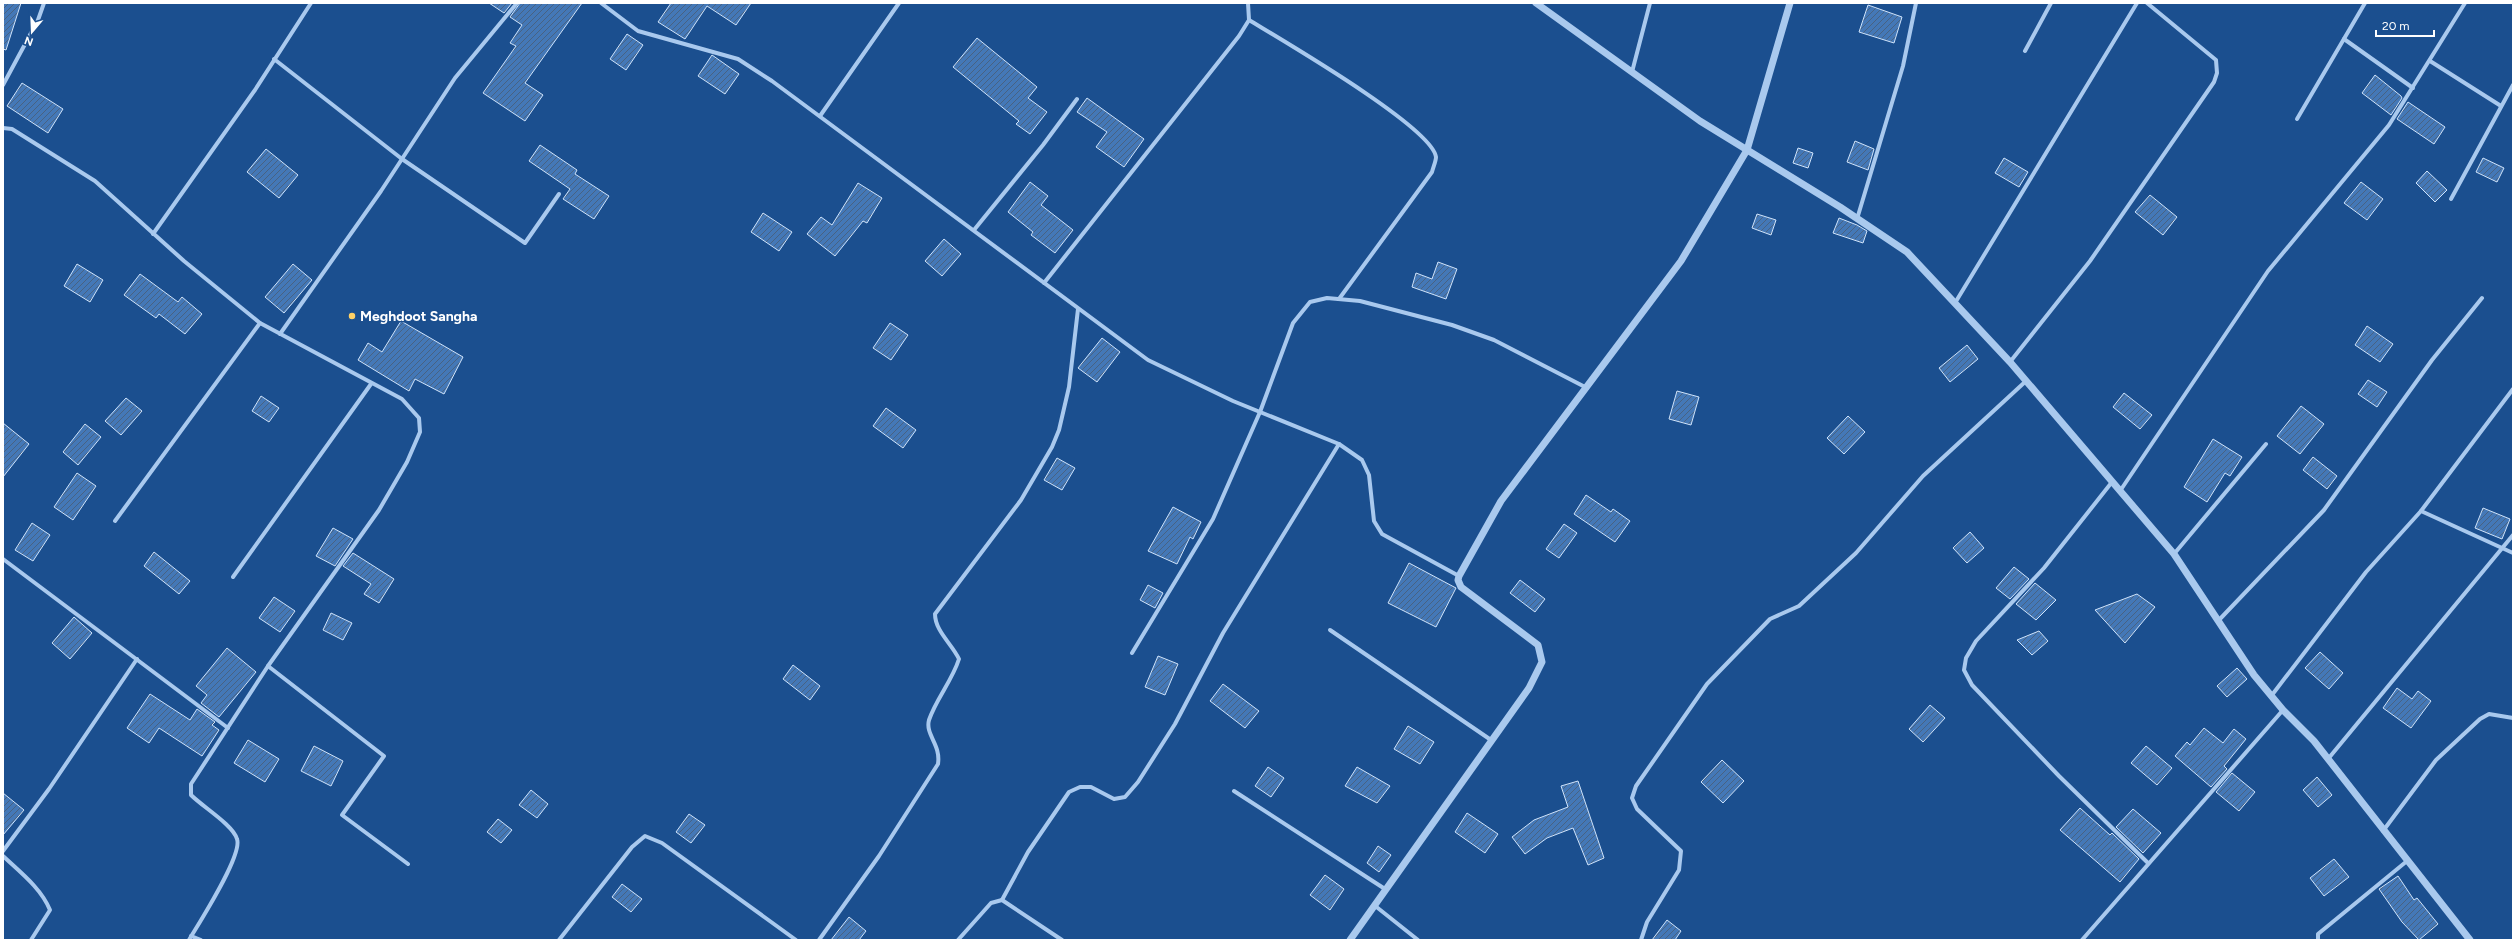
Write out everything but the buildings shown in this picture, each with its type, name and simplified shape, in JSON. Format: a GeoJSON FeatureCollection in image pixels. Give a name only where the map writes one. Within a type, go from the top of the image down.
{"type":"FeatureCollection","features":[{"type":"Feature","properties":{"kind":"street"},"geometry":{"type":"LineString","coordinates":[[3,85],[38,20],[44,3]]}},
{"type":"Feature","properties":{"kind":"street"},"geometry":{"type":"LineString","coordinates":[[153,234],[311,3]]}},
{"type":"Feature","properties":{"kind":"street"},"geometry":{"type":"LineString","coordinates":[[280,334],[402,159],[455,78],[518,3]]}},
{"type":"Feature","properties":{"kind":"street"},"geometry":{"type":"LineString","coordinates":[[601,3],[638,31],[738,59],[820,116],[1148,360],[1260,412],[1339,444],[1362,460],[1369,475],[1371,510],[1374,520],[1382,534],[1459,576]]}},
{"type":"Feature","properties":{"kind":"street"},"geometry":{"type":"LineString","coordinates":[[820,116],[899,3]]}},
{"type":"Feature","properties":{"kind":"street"},"geometry":{"type":"LineString","coordinates":[[1044,283],[1234,42],[1249,20],[1248,3]]}},
{"type":"Feature","properties":{"kind":"street"},"geometry":{"type":"LineString","coordinates":[[1536,3],[1700,121],[1840,207],[1907,252],[2010,362],[2174,554],[2254,674],[2272,694],[2283,710],[2314,741],[2383,831],[2470,940]]}},
{"type":"Feature","properties":{"kind":"street"},"geometry":{"type":"LineString","coordinates":[[1632,72],[1650,3]]}},
{"type":"Feature","properties":{"kind":"street"},"geometry":{"type":"LineString","coordinates":[[1350,940],[1491,740],[1530,688],[1542,662],[1542,656],[1538,644],[1461,587],[1458,580],[1459,576],[1501,501],[1681,261],[1747,150],[1790,3]]}},
{"type":"Feature","properties":{"kind":"street"},"geometry":{"type":"LineString","coordinates":[[1857,219],[1903,66],[1916,3]]}},
{"type":"Feature","properties":{"kind":"street"},"geometry":{"type":"LineString","coordinates":[[2025,51],[2051,3]]}},
{"type":"Feature","properties":{"kind":"street"},"geometry":{"type":"LineString","coordinates":[[1955,303],[2137,3]]}},
{"type":"Feature","properties":{"kind":"street"},"geometry":{"type":"LineString","coordinates":[[2010,362],[2090,261],[2214,82],[2217,73],[2216,60],[2147,3]]}},
{"type":"Feature","properties":{"kind":"street"},"geometry":{"type":"LineString","coordinates":[[2297,119],[2365,3]]}},
{"type":"Feature","properties":{"kind":"street"},"geometry":{"type":"LineString","coordinates":[[2120,491],[2268,271],[2389,125],[2465,3]]}},
{"type":"Feature","properties":{"kind":"street"},"geometry":{"type":"LineString","coordinates":[[1249,20],[1403,119],[1429,144],[1436,157],[1432,172],[1339,299]]}},
{"type":"Feature","properties":{"kind":"street"},"geometry":{"type":"LineString","coordinates":[[2344,39],[2413,88]]}},
{"type":"Feature","properties":{"kind":"street"},"geometry":{"type":"LineString","coordinates":[[274,59],[402,159],[525,243],[559,194]]}},
{"type":"Feature","properties":{"kind":"street"},"geometry":{"type":"LineString","coordinates":[[2430,61],[2502,106]]}},
{"type":"Feature","properties":{"kind":"street"},"geometry":{"type":"LineString","coordinates":[[2451,199],[2513,85]]}},
{"type":"Feature","properties":{"kind":"street"},"geometry":{"type":"LineString","coordinates":[[974,230],[1043,145],[1077,100]]}},
{"type":"Feature","properties":{"kind":"street"},"geometry":{"type":"LineString","coordinates":[[3,128],[12,130],[95,181],[153,234],[260,323],[371,384],[402,399],[419,418],[420,432],[407,462],[368,528],[268,666],[196,774],[191,784],[192,795],[231,830],[238,840],[236,852],[224,879],[190,938],[201,940]]}},
{"type":"Feature","properties":{"kind":"street"},"geometry":{"type":"LineString","coordinates":[[1132,653],[1213,519],[1260,412],[1293,324],[1310,302],[1327,298],[1360,301],[1459,328],[1494,340],[1587,388]]}},
{"type":"Feature","properties":{"kind":"street"},"geometry":{"type":"LineString","coordinates":[[2219,620],[2324,510],[2432,360],[2482,298]]}},
{"type":"Feature","properties":{"kind":"street"},"geometry":{"type":"LineString","coordinates":[[819,940],[879,856],[938,764],[940,753],[929,731],[929,720],[955,673],[959,659],[955,649],[937,625],[935,614],[1021,500],[1052,447],[1059,430],[1069,387],[1078,309]]}},
{"type":"Feature","properties":{"kind":"street"},"geometry":{"type":"LineString","coordinates":[[114,521],[260,323]]}},
{"type":"Feature","properties":{"kind":"street"},"geometry":{"type":"LineString","coordinates":[[1641,940],[1647,922],[1679,870],[1681,852],[1637,809],[1632,798],[1646,772],[1708,684],[1770,619],[1799,606],[1856,552],[1923,476],[2026,381]]}},
{"type":"Feature","properties":{"kind":"street"},"geometry":{"type":"LineString","coordinates":[[233,577],[371,384]]}},
{"type":"Feature","properties":{"kind":"street"},"geometry":{"type":"LineString","coordinates":[[2272,694],[2366,572],[2421,511],[2513,389]]}},
{"type":"Feature","properties":{"kind":"street"},"geometry":{"type":"LineString","coordinates":[[958,940],[991,903],[1002,900],[1028,852],[1069,792],[1080,787],[1091,787],[1114,799],[1125,797],[1138,782],[1175,724],[1223,633],[1339,444]]}},
{"type":"Feature","properties":{"kind":"street"},"geometry":{"type":"LineString","coordinates":[[2174,554],[2266,444]]}},
{"type":"Feature","properties":{"kind":"street"},"geometry":{"type":"LineString","coordinates":[[2112,482],[2044,568],[1976,641],[1966,658],[1964,670],[1972,685],[2059,776],[2148,863]]}},
{"type":"Feature","properties":{"kind":"street"},"geometry":{"type":"LineString","coordinates":[[2421,511],[2513,553]]}},
{"type":"Feature","properties":{"kind":"street"},"geometry":{"type":"LineString","coordinates":[[2328,760],[2513,535]]}},
{"type":"Feature","properties":{"kind":"street"},"geometry":{"type":"LineString","coordinates":[[3,559],[228,728]]}},
{"type":"Feature","properties":{"kind":"street"},"geometry":{"type":"LineString","coordinates":[[1330,630],[1491,740]]}},
{"type":"Feature","properties":{"kind":"street"},"geometry":{"type":"LineString","coordinates":[[3,851],[49,789],[137,659]]}},
{"type":"Feature","properties":{"kind":"street"},"geometry":{"type":"LineString","coordinates":[[268,666],[384,756],[342,815],[408,864]]}},
{"type":"Feature","properties":{"kind":"street"},"geometry":{"type":"LineString","coordinates":[[2082,940],[2283,710]]}},
{"type":"Feature","properties":{"kind":"street"},"geometry":{"type":"LineString","coordinates":[[2383,831],[2436,760],[2480,719],[2488,714],[2513,718]]}},
{"type":"Feature","properties":{"kind":"street"},"geometry":{"type":"LineString","coordinates":[[1234,790],[1385,890]]}},
{"type":"Feature","properties":{"kind":"street"},"geometry":{"type":"LineString","coordinates":[[559,940],[632,847],[645,836],[662,843],[796,940]]}},
{"type":"Feature","properties":{"kind":"street"},"geometry":{"type":"LineString","coordinates":[[3,856],[30,881],[43,896],[50,910],[31,940]]}},
{"type":"Feature","properties":{"kind":"street"},"geometry":{"type":"LineString","coordinates":[[2318,940],[2318,934],[2407,861]]}},
{"type":"Feature","properties":{"kind":"street"},"geometry":{"type":"LineString","coordinates":[[1002,900],[1062,940]]}},
{"type":"Feature","properties":{"kind":"street"},"geometry":{"type":"LineString","coordinates":[[1374,905],[1418,940]]}},
{"type":"Feature","properties":{"kind":"place","name":"Meghdoot Sangha"},"geometry":{"type":"Point","coordinates":[352,316]}}]}
